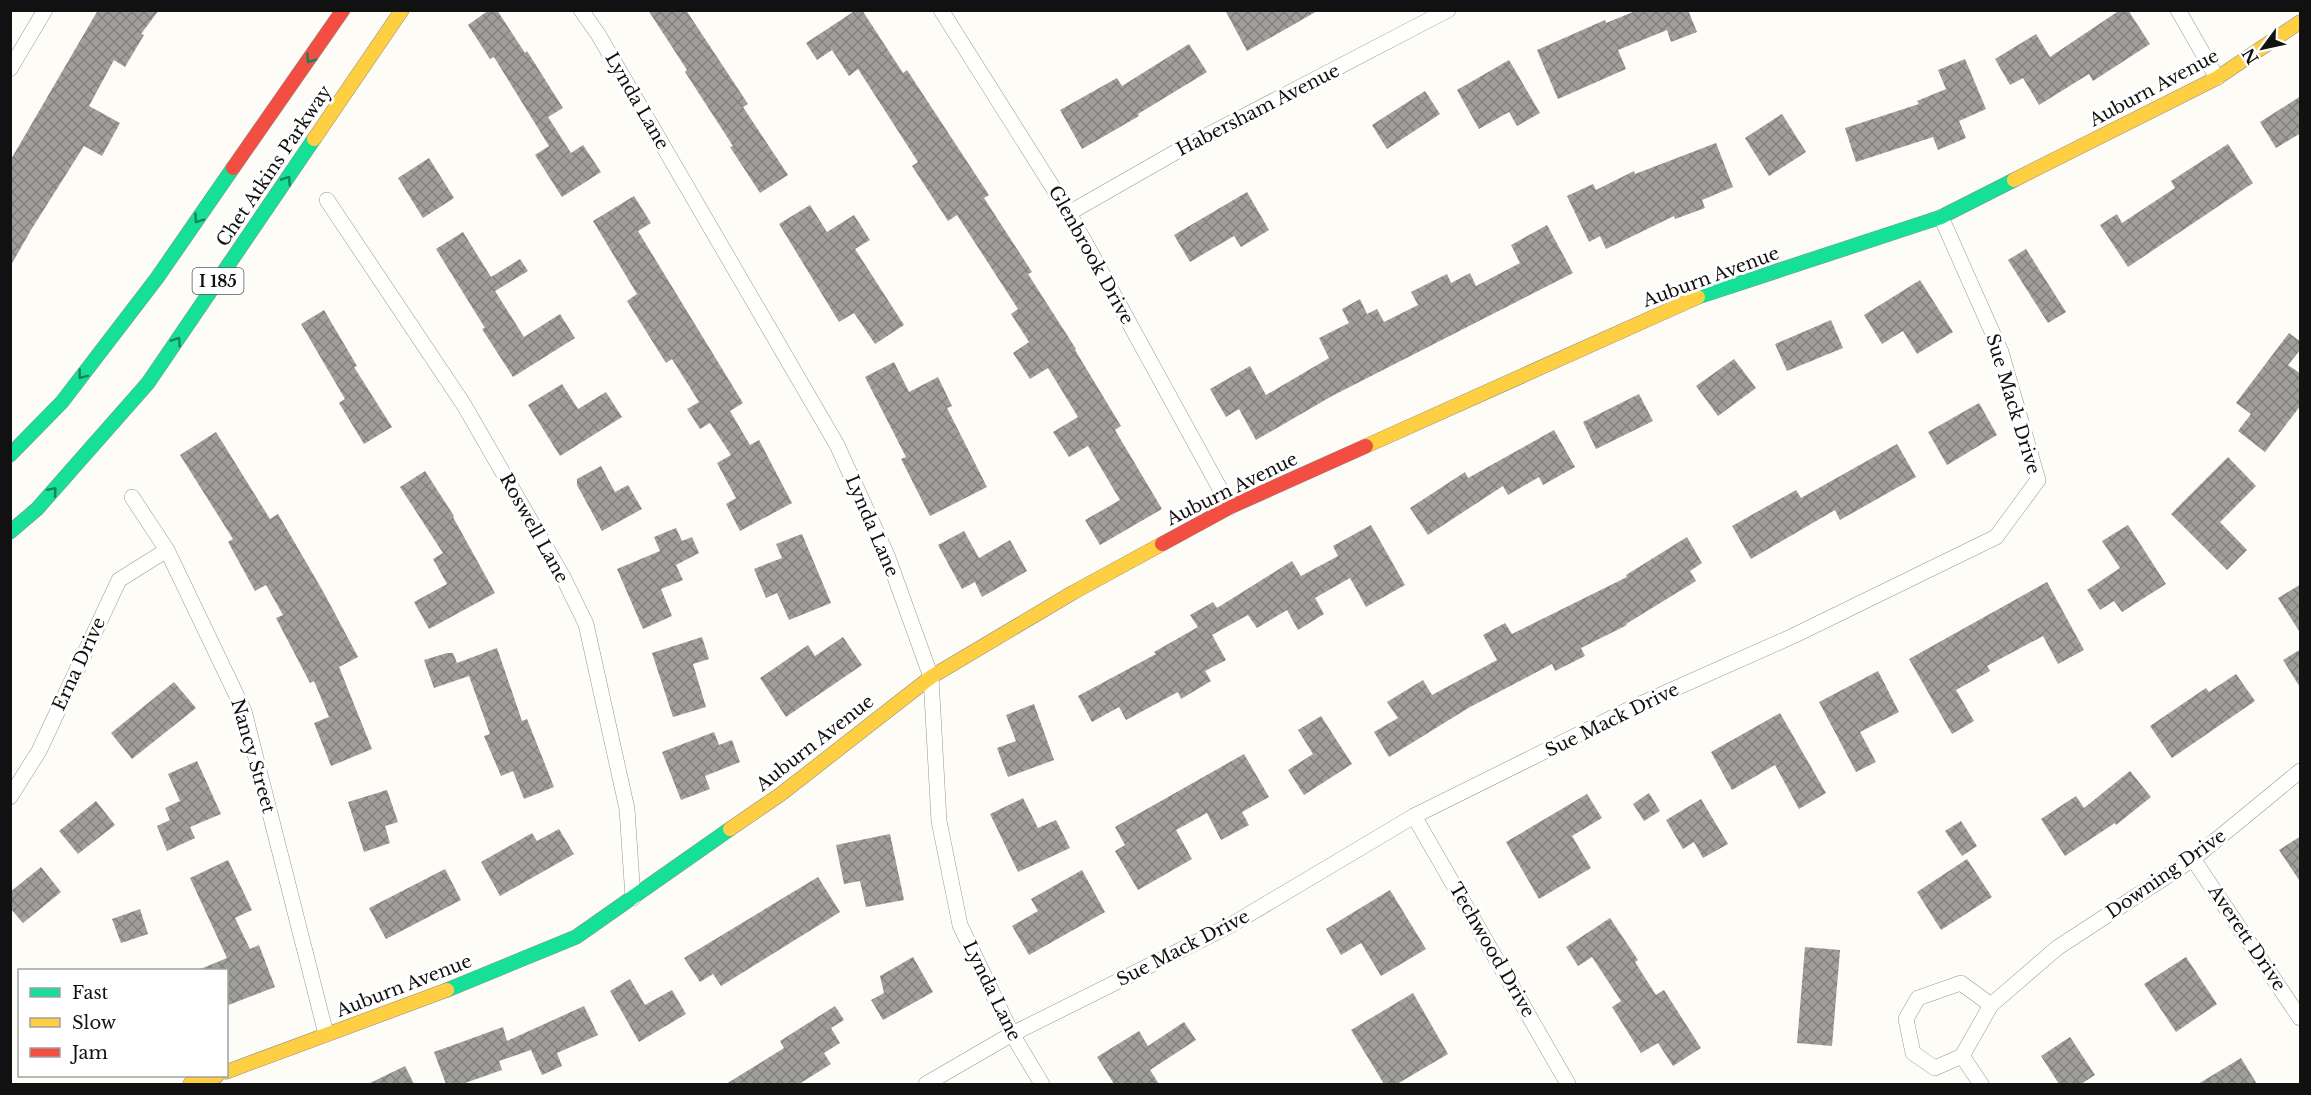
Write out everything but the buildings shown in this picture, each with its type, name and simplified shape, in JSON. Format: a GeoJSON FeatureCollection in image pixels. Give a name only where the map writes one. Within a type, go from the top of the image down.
{"type":"FeatureCollection","features":[{"type":"Feature","properties":{"kind":"main road","name":"Chet Atkins Parkway"},"geometry":{"type":"LineString","coordinates":[[10,455],[62,402],[157,278],[343,10]]}},
{"type":"Feature","properties":{"kind":"main road","name":"Chet Atkins Parkway"},"geometry":{"type":"LineString","coordinates":[[10,532],[37,509],[148,383],[402,10]]}},
{"type":"Feature","properties":{"kind":"main road","name":"Auburn Avenue"},"geometry":{"type":"LineString","coordinates":[[228,1071],[447,990],[576,937],[781,794],[931,677],[1074,592],[1230,507],[1690,300],[1941,217],[2217,78],[2301,22]]}},
{"type":"Feature","properties":{"kind":"main road"},"geometry":{"type":"LineString","coordinates":[[190,1084],[214,1077]]}},
{"type":"Feature","properties":{"kind":"street"},"geometry":{"type":"LineString","coordinates":[[10,69],[45,10]]}},
{"type":"Feature","properties":{"kind":"street","name":"Lynda Lane"},"geometry":{"type":"LineString","coordinates":[[581,10],[598,34],[837,445],[887,555],[931,677],[939,821],[960,926],[1012,1034],[1042,1084]]}},
{"type":"Feature","properties":{"kind":"street","name":"Glenbrook Drive"},"geometry":{"type":"LineString","coordinates":[[941,10],[1069,213],[1230,507]]}},
{"type":"Feature","properties":{"kind":"street","name":"Habersham Avenue"},"geometry":{"type":"LineString","coordinates":[[1069,213],[1181,149],[1448,10]]}},
{"type":"Feature","properties":{"kind":"street"},"geometry":{"type":"LineString","coordinates":[[2178,10],[2217,78]]}},
{"type":"Feature","properties":{"kind":"street","name":"Roswell Lane"},"geometry":{"type":"LineString","coordinates":[[327,200],[464,405],[562,577],[586,624],[627,809],[633,898]]}},
{"type":"Feature","properties":{"kind":"street","name":"Sue Mack Drive"},"geometry":{"type":"LineString","coordinates":[[926,1084],[1012,1034],[1231,926],[1414,816],[1638,705],[1793,636],[1996,537],[2038,480],[2001,352],[1941,217]]}},
{"type":"Feature","properties":{"kind":"street","name":"Nancy Street"},"geometry":{"type":"LineString","coordinates":[[132,497],[167,550],[244,711],[326,1034]]}},
{"type":"Feature","properties":{"kind":"street","name":"Erna Drive"},"geometry":{"type":"LineString","coordinates":[[10,797],[39,751],[119,580],[167,550]]}},
{"type":"Feature","properties":{"kind":"street","name":"Downing Drive"},"geometry":{"type":"LineString","coordinates":[[1991,1005],[2057,948],[2193,859],[2301,771]]}},
{"type":"Feature","properties":{"kind":"street","name":"Techwood Drive"},"geometry":{"type":"LineString","coordinates":[[1414,816],[1568,1084]]}},
{"type":"Feature","properties":{"kind":"street","name":"Averett Drive"},"geometry":{"type":"LineString","coordinates":[[2193,859],[2301,1018]]}},
{"type":"Feature","properties":{"kind":"street"},"geometry":{"type":"LineString","coordinates":[[1961,983],[1991,1005],[1962,1056],[1935,1068],[1913,1053],[1906,1019],[1918,998],[1961,983]]}},
{"type":"Feature","properties":{"kind":"street"},"geometry":{"type":"LineString","coordinates":[[1962,1056],[1981,1084]]}},
{"type":"Feature","properties":{"kind":"traffic: fast"},"geometry":{"type":"LineString","coordinates":[[10,532],[37,509],[148,383],[314,139]]}},
{"type":"Feature","properties":{"kind":"traffic: fast"},"geometry":{"type":"LineString","coordinates":[[10,455],[62,402],[157,278],[233,168]]}},
{"type":"Feature","properties":{"kind":"traffic: fast"},"geometry":{"type":"LineString","coordinates":[[1698,297],[1941,217],[2014,180]]}},
{"type":"Feature","properties":{"kind":"traffic: fast"},"geometry":{"type":"LineString","coordinates":[[447,990],[576,937],[730,829]]}},
{"type":"Feature","properties":{"kind":"traffic: slow"},"geometry":{"type":"LineString","coordinates":[[314,139],[402,10]]}},
{"type":"Feature","properties":{"kind":"traffic: slow"},"geometry":{"type":"LineString","coordinates":[[2014,180],[2217,78],[2300,22]]}},
{"type":"Feature","properties":{"kind":"traffic: slow"},"geometry":{"type":"LineString","coordinates":[[1366,446],[1698,297]]}},
{"type":"Feature","properties":{"kind":"traffic: slow"},"geometry":{"type":"LineString","coordinates":[[730,829],[781,794],[931,677],[1074,592],[1162,544]]}},
{"type":"Feature","properties":{"kind":"traffic: slow"},"geometry":{"type":"LineString","coordinates":[[228,1071],[447,990]]}},
{"type":"Feature","properties":{"kind":"traffic: slow"},"geometry":{"type":"LineString","coordinates":[[190,1084],[214,1077]]}},
{"type":"Feature","properties":{"kind":"traffic: jam"},"geometry":{"type":"LineString","coordinates":[[233,168],[343,10]]}},
{"type":"Feature","properties":{"kind":"traffic: jam"},"geometry":{"type":"LineString","coordinates":[[1162,544],[1230,507],[1366,446]]}}]}
